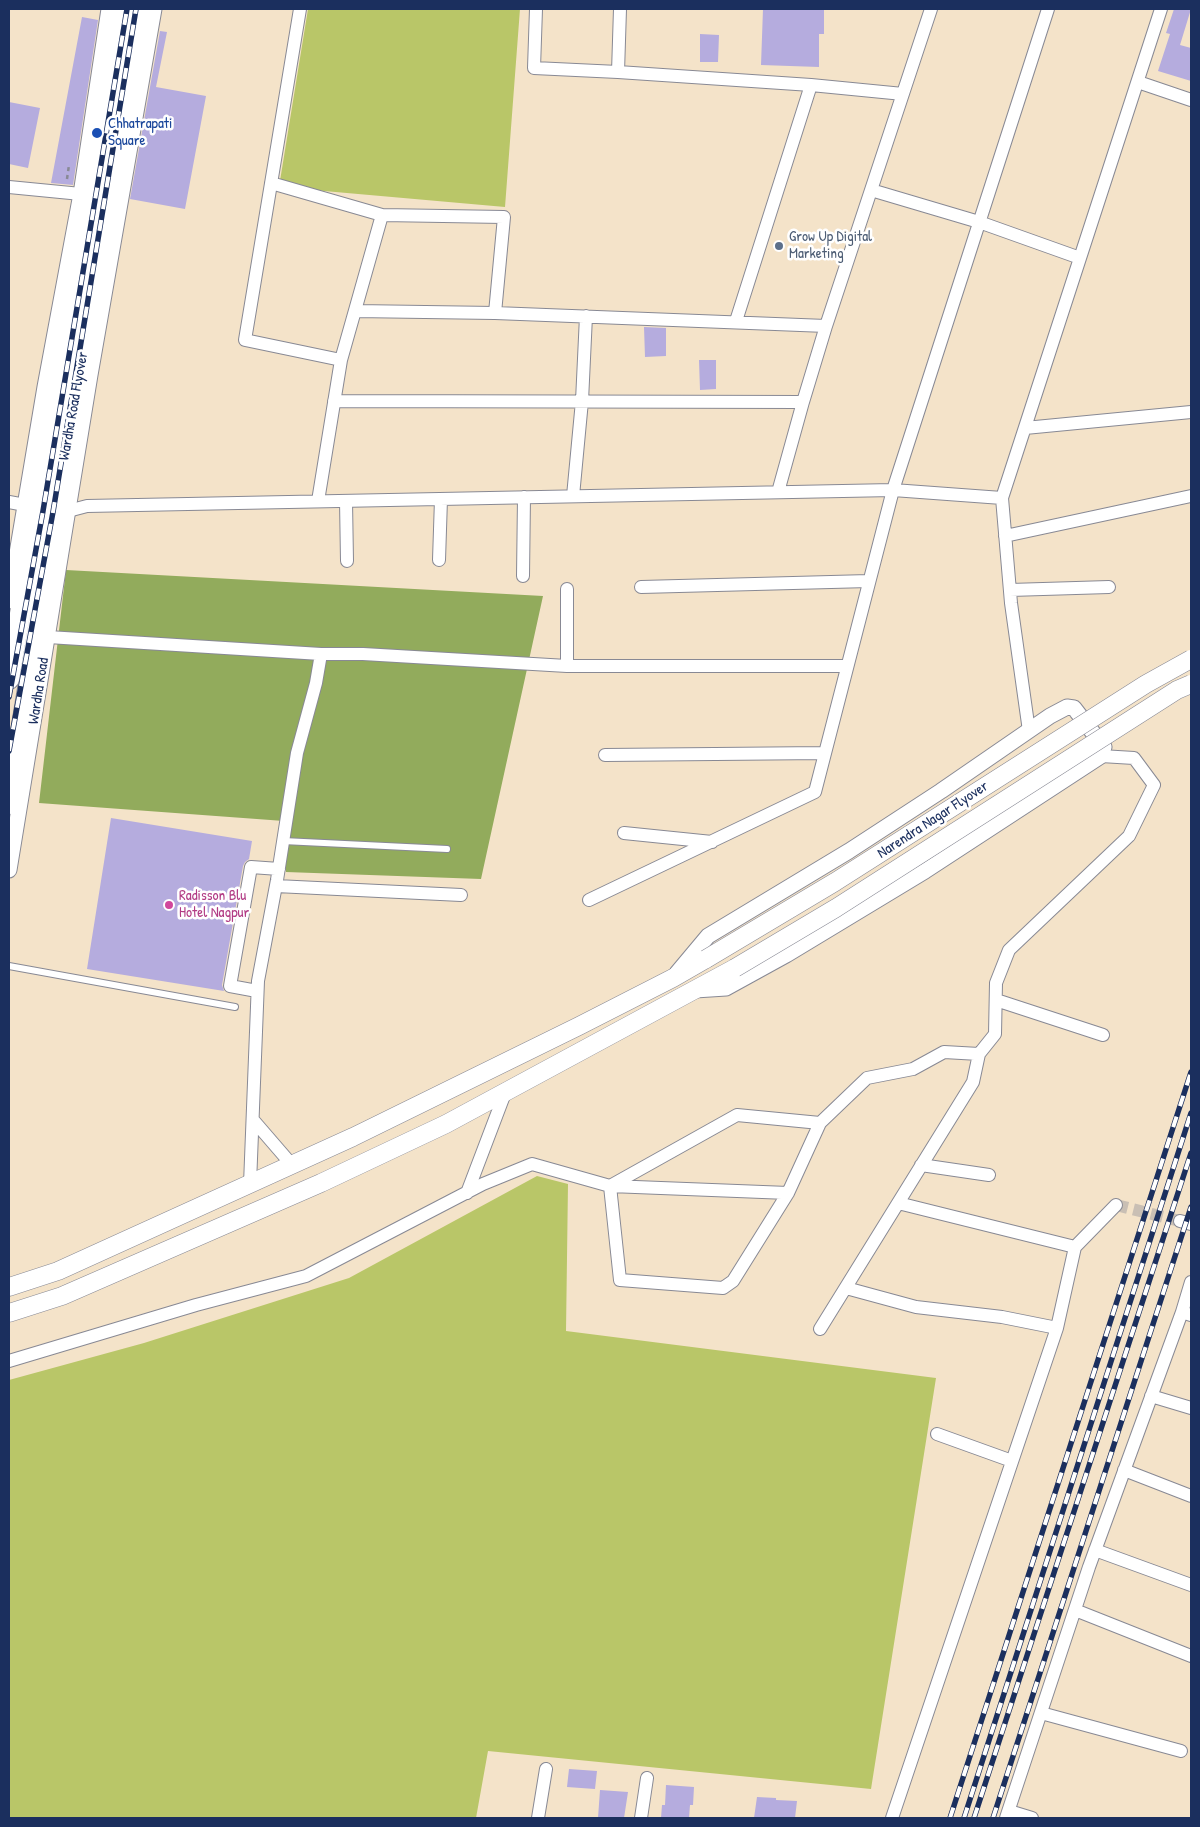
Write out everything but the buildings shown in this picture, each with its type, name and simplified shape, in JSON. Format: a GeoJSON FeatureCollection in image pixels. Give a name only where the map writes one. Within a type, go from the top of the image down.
{"type":"FeatureCollection","features":[{"type":"Feature","properties":{"kind":"highway","name":"Wardha Road Flyover"},"geometry":{"type":"LineString","coordinates":[[9,678],[122,9]]}},
{"type":"Feature","properties":{"kind":"highway","name":"Wardha Road Flyover"},"geometry":{"type":"LineString","coordinates":[[9,804],[140,9]]}},
{"type":"Feature","properties":{"kind":"main road","name":"Narendra Nagar Flyover"},"geometry":{"type":"LineString","coordinates":[[9,1287],[58,1271],[292,1165],[379,1124],[673,978],[835,882],[1146,684],[1191,660]]}},
{"type":"Feature","properties":{"kind":"main road","name":"Narendra Nagar Flyover"},"geometry":{"type":"LineString","coordinates":[[9,1313],[62,1296],[321,1183],[446,1124],[505,1093],[735,968],[836,908],[1169,695],[1191,684]]}},
{"type":"Feature","properties":{"kind":"street"},"geometry":{"type":"LineString","coordinates":[[9,601],[81,194],[109,9]]}},
{"type":"Feature","properties":{"kind":"street","name":"Wardha Road"},"geometry":{"type":"LineString","coordinates":[[9,870],[154,9]]}},
{"type":"Feature","properties":{"kind":"street"},"geometry":{"type":"LineString","coordinates":[[300,9],[245,340],[341,360]]}},
{"type":"Feature","properties":{"kind":"street"},"geometry":{"type":"LineString","coordinates":[[536,9],[534,68],[618,72],[903,94]]}},
{"type":"Feature","properties":{"kind":"street"},"geometry":{"type":"LineString","coordinates":[[618,72],[620,9]]}},
{"type":"Feature","properties":{"kind":"street"},"geometry":{"type":"LineString","coordinates":[[778,492],[802,402],[826,326],[931,9]]}},
{"type":"Feature","properties":{"kind":"street"},"geometry":{"type":"LineString","coordinates":[[589,900],[815,792],[893,490],[1048,9]]}},
{"type":"Feature","properties":{"kind":"street"},"geometry":{"type":"LineString","coordinates":[[1029,731],[1010,590],[1002,498],[1161,9]]}},
{"type":"Feature","properties":{"kind":"street"},"geometry":{"type":"LineString","coordinates":[[1138,82],[1191,100]]}},
{"type":"Feature","properties":{"kind":"street"},"geometry":{"type":"LineString","coordinates":[[736,321],[810,86]]}},
{"type":"Feature","properties":{"kind":"street"},"geometry":{"type":"LineString","coordinates":[[271,183],[382,215],[504,218],[495,313]]}},
{"type":"Feature","properties":{"kind":"street"},"geometry":{"type":"LineString","coordinates":[[9,187],[81,194]]}},
{"type":"Feature","properties":{"kind":"street"},"geometry":{"type":"LineString","coordinates":[[871,190],[979,222],[1080,258]]}},
{"type":"Feature","properties":{"kind":"street"},"geometry":{"type":"LineString","coordinates":[[318,501],[341,360],[382,215]]}},
{"type":"Feature","properties":{"kind":"street"},"geometry":{"type":"LineString","coordinates":[[355,311],[495,313],[826,326]]}},
{"type":"Feature","properties":{"kind":"street"},"geometry":{"type":"LineString","coordinates":[[574,496],[582,401],[586,316]]}},
{"type":"Feature","properties":{"kind":"street"},"geometry":{"type":"LineString","coordinates":[[334,401],[802,402]]}},
{"type":"Feature","properties":{"kind":"street"},"geometry":{"type":"LineString","coordinates":[[1025,428],[1191,412]]}},
{"type":"Feature","properties":{"kind":"street"},"geometry":{"type":"LineString","coordinates":[[68,511],[87,506],[893,490],[1002,498]]}},
{"type":"Feature","properties":{"kind":"street"},"geometry":{"type":"LineString","coordinates":[[1005,536],[1191,496]]}},
{"type":"Feature","properties":{"kind":"street"},"geometry":{"type":"LineString","coordinates":[[523,576],[524,497]]}},
{"type":"Feature","properties":{"kind":"street"},"geometry":{"type":"LineString","coordinates":[[439,560],[441,499]]}},
{"type":"Feature","properties":{"kind":"street"},"geometry":{"type":"LineString","coordinates":[[346,501],[346,561]]}},
{"type":"Feature","properties":{"kind":"street"},"geometry":{"type":"LineString","coordinates":[[9,502],[25,505]]}},
{"type":"Feature","properties":{"kind":"street"},"geometry":{"type":"LineString","coordinates":[[641,587],[869,581]]}},
{"type":"Feature","properties":{"kind":"street"},"geometry":{"type":"LineString","coordinates":[[1010,590],[1108,588]]}},
{"type":"Feature","properties":{"kind":"street"},"geometry":{"type":"LineString","coordinates":[[567,589],[567,666]]}},
{"type":"Feature","properties":{"kind":"street"},"geometry":{"type":"LineString","coordinates":[[48,636],[321,654],[363,654],[567,666],[847,666]]}},
{"type":"Feature","properties":{"kind":"street"},"geometry":{"type":"LineString","coordinates":[[250,1184],[254,1121],[254,1037],[257,991],[297,753],[316,683],[321,654]]}},
{"type":"Feature","properties":{"kind":"street"},"geometry":{"type":"LineString","coordinates":[[673,978],[708,936],[864,841],[1067,707],[1074,708],[1104,747],[1101,756]]}},
{"type":"Feature","properties":{"kind":"street"},"geometry":{"type":"LineString","coordinates":[[605,754],[825,753]]}},
{"type":"Feature","properties":{"kind":"street"},"geometry":{"type":"LineString","coordinates":[[695,990],[726,988],[786,955],[924,871],[1101,756],[1134,758],[1154,785],[1129,836],[1009,950],[996,983],[995,1034],[979,1054],[973,1082],[820,1329]]}},
{"type":"Feature","properties":{"kind":"street"},"geometry":{"type":"LineString","coordinates":[[624,833],[712,842]]}},
{"type":"Feature","properties":{"kind":"street"},"geometry":{"type":"LineString","coordinates":[[257,991],[230,986],[241,922],[251,867],[279,869]]}},
{"type":"Feature","properties":{"kind":"street"},"geometry":{"type":"LineString","coordinates":[[276,886],[461,895]]}},
{"type":"Feature","properties":{"kind":"street"},"geometry":{"type":"LineString","coordinates":[[996,1000],[1103,1035]]}},
{"type":"Feature","properties":{"kind":"street"},"geometry":{"type":"LineString","coordinates":[[610,1186],[620,1280],[723,1288],[733,1281],[788,1193],[820,1123],[867,1078],[913,1069],[944,1052],[979,1054]]}},
{"type":"Feature","properties":{"kind":"street"},"geometry":{"type":"LineString","coordinates":[[467,1193],[505,1093]]}},
{"type":"Feature","properties":{"kind":"street"},"geometry":{"type":"LineString","coordinates":[[610,1186],[737,1115],[820,1123]]}},
{"type":"Feature","properties":{"kind":"street"},"geometry":{"type":"LineString","coordinates":[[254,1121],[292,1165]]}},
{"type":"Feature","properties":{"kind":"street"},"geometry":{"type":"LineString","coordinates":[[9,1361],[196,1305],[306,1276],[467,1193],[532,1164],[610,1186],[788,1193]]}},
{"type":"Feature","properties":{"kind":"street"},"geometry":{"type":"LineString","coordinates":[[921,1165],[989,1175]]}},
{"type":"Feature","properties":{"kind":"street"},"geometry":{"type":"LineString","coordinates":[[898,1203],[1075,1247]]}},
{"type":"Feature","properties":{"kind":"street"},"geometry":{"type":"LineString","coordinates":[[892,1818],[1057,1328],[1075,1247],[1116,1205]]}},
{"type":"Feature","properties":{"kind":"street"},"geometry":{"type":"LineString","coordinates":[[1032,1818],[1007,1814],[1095,1550],[1151,1396],[1187,1313],[1191,1282]]}},
{"type":"Feature","properties":{"kind":"street"},"geometry":{"type":"LineString","coordinates":[[846,1288],[916,1307],[1002,1317],[1057,1328]]}},
{"type":"Feature","properties":{"kind":"street"},"geometry":{"type":"LineString","coordinates":[[1151,1396],[1191,1408]]}},
{"type":"Feature","properties":{"kind":"street"},"geometry":{"type":"LineString","coordinates":[[937,1434],[1012,1461]]}},
{"type":"Feature","properties":{"kind":"street"},"geometry":{"type":"LineString","coordinates":[[1124,1470],[1191,1496]]}},
{"type":"Feature","properties":{"kind":"street"},"geometry":{"type":"LineString","coordinates":[[1095,1550],[1191,1586]]}},
{"type":"Feature","properties":{"kind":"street"},"geometry":{"type":"LineString","coordinates":[[1075,1610],[1191,1656]]}},
{"type":"Feature","properties":{"kind":"street"},"geometry":{"type":"LineString","coordinates":[[1041,1714],[1181,1752]]}},
{"type":"Feature","properties":{"kind":"street"},"geometry":{"type":"LineString","coordinates":[[538,1818],[546,1770]]}},
{"type":"Feature","properties":{"kind":"street"},"geometry":{"type":"LineString","coordinates":[[641,1818],[647,1778]]}},
{"type":"Feature","properties":{"kind":"lane"},"geometry":{"type":"LineString","coordinates":[[283,841],[447,848]]}},
{"type":"Feature","properties":{"kind":"lane"},"geometry":{"type":"LineString","coordinates":[[9,966],[235,1007]]}},
{"type":"Feature","properties":{"kind":"green space"},"geometry":{"type":"Polygon","coordinates":[[[308,9],[520,9],[505,207],[279,187],[308,9]]]}},
{"type":"Feature","properties":{"kind":"green space"},"geometry":{"type":"Polygon","coordinates":[[[66,570],[543,596],[481,879],[286,872],[284,821],[39,803],[66,570]]]}},
{"type":"Feature","properties":{"kind":"green space"},"geometry":{"type":"Polygon","coordinates":[[[537,1176],[568,1184],[566,1331],[936,1378],[871,1789],[488,1751],[476,1818],[9,1818],[9,1380],[144,1343],[349,1278],[537,1176]]]}},
{"type":"Feature","properties":{"kind":"tunnel"},"geometry":{"type":"LineString","coordinates":[[1116,1205],[1180,1221]]}},
{"type":"Feature","properties":{"kind":"railway"},"geometry":{"type":"LineString","coordinates":[[9,697],[43,511],[127,9]]}},
{"type":"Feature","properties":{"kind":"railway"},"geometry":{"type":"LineString","coordinates":[[9,751],[53,512],[136,9]]}},
{"type":"Feature","properties":{"kind":"railway"},"geometry":{"type":"LineString","coordinates":[[950,1818],[1191,1072]]}},
{"type":"Feature","properties":{"kind":"railway"},"geometry":{"type":"LineString","coordinates":[[964,1818],[1191,1113]]}},
{"type":"Feature","properties":{"kind":"railway"},"geometry":{"type":"LineString","coordinates":[[974,1818],[1191,1153]]}},
{"type":"Feature","properties":{"kind":"railway"},"geometry":{"type":"LineString","coordinates":[[993,1818],[1191,1207]]}},
{"type":"Feature","properties":{"kind":"place","name":"Chhatrapati Square"},"geometry":{"type":"Point","coordinates":[97,133]}},
{"type":"Feature","properties":{"kind":"place","name":"Grow Up Digital Marketing"},"geometry":{"type":"Point","coordinates":[779,246]}},
{"type":"Feature","properties":{"kind":"place","name":"Radisson Blu Hotel Nagpur"},"geometry":{"type":"Point","coordinates":[169,905]}}]}
